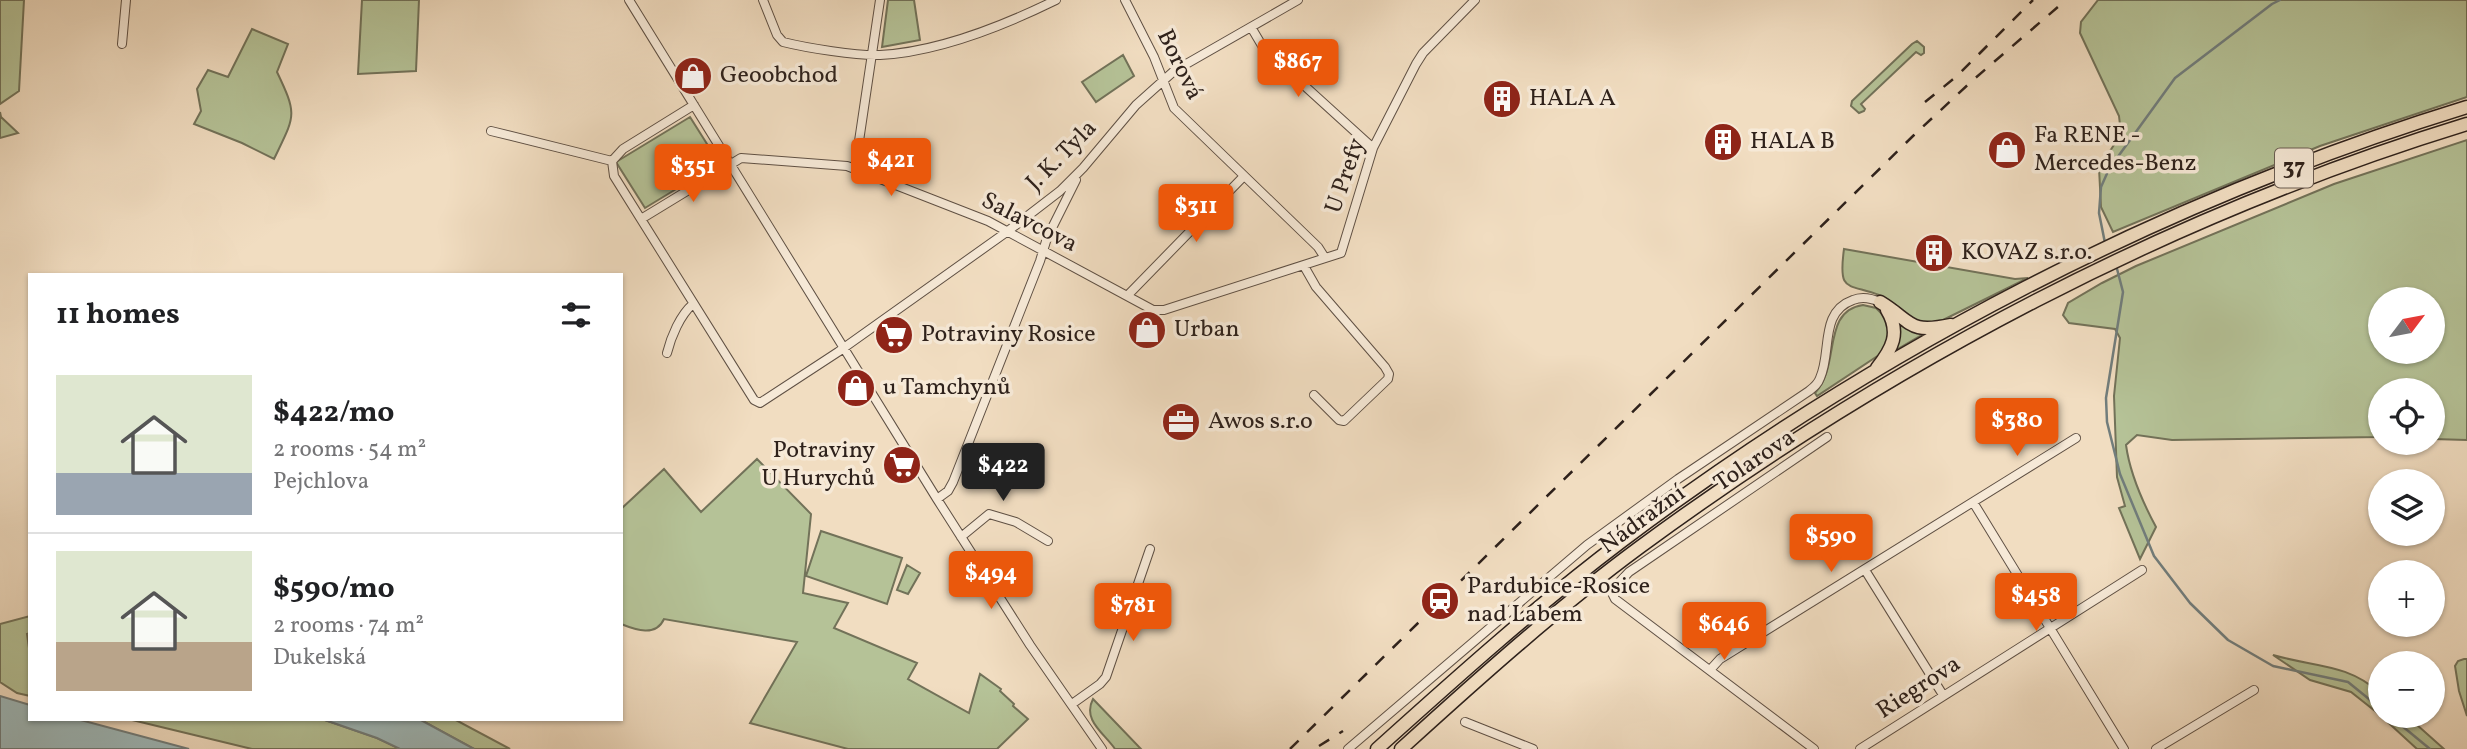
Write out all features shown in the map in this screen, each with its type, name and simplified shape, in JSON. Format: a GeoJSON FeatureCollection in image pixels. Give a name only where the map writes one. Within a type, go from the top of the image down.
{"type":"FeatureCollection","features":[{"type":"Feature","properties":{"kind":"main road","name":"37"},"geometry":{"type":"LineString","coordinates":[[1871,374],[1962,323],[2125,239],[2293,168],[2467,107]]}},
{"type":"Feature","properties":{"kind":"main road","name":"Nádražní"},"geometry":{"type":"LineString","coordinates":[[1401,749],[1541,626],[1639,547],[1771,456],[1941,351],[2132,253],[2294,185],[2467,124]]}},
{"type":"Feature","properties":{"kind":"main road"},"geometry":{"type":"LineString","coordinates":[[1880,302],[1907,324],[1918,328],[1928,329],[1962,323]]}},
{"type":"Feature","properties":{"kind":"main road"},"geometry":{"type":"LineString","coordinates":[[1871,374],[1889,352],[1895,336],[1892,319],[1880,302]]}},
{"type":"Feature","properties":{"kind":"main road","name":"Nádražní"},"geometry":{"type":"LineString","coordinates":[[1377,749],[1505,636],[1585,570],[1688,493],[1871,374]]}},
{"type":"Feature","properties":{"kind":"street"},"geometry":{"type":"LineString","coordinates":[[122,44],[126,0]]}},
{"type":"Feature","properties":{"kind":"street"},"geometry":{"type":"LineString","coordinates":[[629,0],[937,499],[1030,645],[1102,749]]}},
{"type":"Feature","properties":{"kind":"street"},"geometry":{"type":"LineString","coordinates":[[763,0],[780,41],[872,55],[902,52],[954,40],[1022,16],[1056,0]]}},
{"type":"Feature","properties":{"kind":"street"},"geometry":{"type":"LineString","coordinates":[[855,168],[880,0]]}},
{"type":"Feature","properties":{"kind":"street","name":"Borová"},"geometry":{"type":"LineString","coordinates":[[1125,0],[1154,57],[1170,102],[1177,112],[1318,247],[1325,258]]}},
{"type":"Feature","properties":{"kind":"street","name":"J. K. Tyla"},"geometry":{"type":"LineString","coordinates":[[693,304],[757,403],[764,402],[1008,231],[1060,191],[1136,105],[1182,66],[1297,0]]}},
{"type":"Feature","properties":{"kind":"street","name":"U Prefy"},"geometry":{"type":"LineString","coordinates":[[1325,258],[1342,250],[1373,148],[1421,57],[1475,0]]}},
{"type":"Feature","properties":{"kind":"street"},"geometry":{"type":"LineString","coordinates":[[1251,27],[1264,49],[1373,148]]}},
{"type":"Feature","properties":{"kind":"street"},"geometry":{"type":"LineString","coordinates":[[612,161],[624,149],[694,105]]}},
{"type":"Feature","properties":{"kind":"street"},"geometry":{"type":"LineString","coordinates":[[491,131],[612,161]]}},
{"type":"Feature","properties":{"kind":"street","name":"Salavcova"},"geometry":{"type":"LineString","coordinates":[[730,164],[750,157],[840,164],[855,168],[1008,231],[1153,310],[1160,311],[1325,258]]}},
{"type":"Feature","properties":{"kind":"street"},"geometry":{"type":"LineString","coordinates":[[612,161],[614,176],[693,304],[680,322],[667,353]]}},
{"type":"Feature","properties":{"kind":"street"},"geometry":{"type":"LineString","coordinates":[[641,219],[730,164]]}},
{"type":"Feature","properties":{"kind":"street"},"geometry":{"type":"LineString","coordinates":[[937,499],[948,491],[953,482],[1040,261],[1046,238],[1083,168]]}},
{"type":"Feature","properties":{"kind":"street"},"geometry":{"type":"LineString","coordinates":[[1127,296],[1244,176]]}},
{"type":"Feature","properties":{"kind":"street"},"geometry":{"type":"LineString","coordinates":[[1304,266],[1316,287],[1389,374],[1388,379],[1343,421],[1314,395]]}},
{"type":"Feature","properties":{"kind":"street"},"geometry":{"type":"LineString","coordinates":[[1348,749],[1587,545],[1678,479],[1809,391],[1821,376],[1829,326],[1835,312],[1855,299],[1870,298],[1880,302]]}},
{"type":"Feature","properties":{"kind":"street","name":"Tolarova"},"geometry":{"type":"LineString","coordinates":[[1814,749],[1615,599],[1611,593],[1629,572],[1683,533],[1827,437]]}},
{"type":"Feature","properties":{"kind":"street"},"geometry":{"type":"LineString","coordinates":[[1710,670],[1720,659],[2076,438]]}},
{"type":"Feature","properties":{"kind":"street"},"geometry":{"type":"LineString","coordinates":[[1973,502],[2123,749]]}},
{"type":"Feature","properties":{"kind":"street"},"geometry":{"type":"LineString","coordinates":[[961,537],[989,514],[1016,522],[1048,541]]}},
{"type":"Feature","properties":{"kind":"street"},"geometry":{"type":"LineString","coordinates":[[1072,704],[1106,677],[1150,549]]}},
{"type":"Feature","properties":{"kind":"street"},"geometry":{"type":"LineString","coordinates":[[1865,570],[1943,695]]}},
{"type":"Feature","properties":{"kind":"street","name":"Riegrova"},"geometry":{"type":"LineString","coordinates":[[1860,749],[2142,570]]}},
{"type":"Feature","properties":{"kind":"street"},"geometry":{"type":"LineString","coordinates":[[2156,749],[2254,690]]}},
{"type":"Feature","properties":{"kind":"street"},"geometry":{"type":"LineString","coordinates":[[1465,722],[1533,749]]}},
{"type":"Feature","properties":{"kind":"green space"},"geometry":{"type":"Polygon","coordinates":[[[0,0],[24,0],[19,91],[0,104],[0,0]]]}},
{"type":"Feature","properties":{"kind":"green space"},"geometry":{"type":"Polygon","coordinates":[[[362,0],[419,0],[416,71],[358,74],[362,0]]]}},
{"type":"Feature","properties":{"kind":"green space"},"geometry":{"type":"Polygon","coordinates":[[[888,0],[914,0],[920,40],[882,47],[888,0]]]}},
{"type":"Feature","properties":{"kind":"green space"},"geometry":{"type":"Polygon","coordinates":[[[2098,0],[2467,0],[2467,97],[2320,146],[2113,232],[2101,207],[2099,168],[2121,134],[2119,116],[2080,33],[2081,22],[2098,0]]]}},
{"type":"Feature","properties":{"kind":"green space"},"geometry":{"type":"Polygon","coordinates":[[[252,29],[288,44],[277,72],[291,107],[291,116],[274,159],[194,124],[201,111],[197,89],[208,70],[228,77],[252,29]]]}},
{"type":"Feature","properties":{"kind":"green space"},"geometry":{"type":"Polygon","coordinates":[[[1917,41],[1924,47],[1924,53],[1921,55],[1916,52],[1861,104],[1864,111],[1859,113],[1851,106],[1852,101],[1917,41]]]}},
{"type":"Feature","properties":{"kind":"green space"},"geometry":{"type":"Polygon","coordinates":[[[1123,55],[1134,76],[1096,102],[1082,82],[1123,55]]]}},
{"type":"Feature","properties":{"kind":"green space"},"geometry":{"type":"Polygon","coordinates":[[[0,112],[1,117],[18,133],[0,138],[0,112]]]}},
{"type":"Feature","properties":{"kind":"green space"},"geometry":{"type":"Polygon","coordinates":[[[690,117],[719,163],[645,208],[616,162],[690,117]]]}},
{"type":"Feature","properties":{"kind":"green space"},"geometry":{"type":"Polygon","coordinates":[[[2467,140],[2467,440],[2445,439],[2445,378],[2368,378],[2368,437],[2172,440],[2137,435],[2126,445],[2130,466],[2156,527],[2140,559],[2119,508],[2125,506],[2117,477],[2114,396],[2120,338],[2115,329],[2069,323],[2063,315],[2068,303],[2136,266],[2334,184],[2467,140]]]}},
{"type":"Feature","properties":{"kind":"green space"},"geometry":{"type":"Polygon","coordinates":[[[1844,249],[2015,279],[2028,278],[1943,320],[1919,325],[1885,298],[1847,284],[1842,273],[1844,249]]]}},
{"type":"Feature","properties":{"kind":"green space"},"geometry":{"type":"Polygon","coordinates":[[[1863,305],[1876,308],[1888,320],[1888,344],[1879,355],[1817,396],[1815,393],[1828,369],[1836,328],[1841,317],[1850,309],[1863,305]]]}},
{"type":"Feature","properties":{"kind":"green space"},"geometry":{"type":"Polygon","coordinates":[[[1899,322],[1925,333],[1896,350],[1899,322]]]}},
{"type":"Feature","properties":{"kind":"green space"},"geometry":{"type":"Polygon","coordinates":[[[757,459],[811,514],[803,593],[848,603],[834,628],[917,663],[908,679],[969,713],[980,674],[1001,689],[1013,706],[1028,719],[997,749],[848,749],[750,723],[797,642],[664,619],[651,630],[639,630],[623,625],[623,507],[664,469],[701,512],[757,459]]]}},
{"type":"Feature","properties":{"kind":"green space"},"geometry":{"type":"Polygon","coordinates":[[[821,531],[902,558],[887,604],[806,576],[821,531]]]}},
{"type":"Feature","properties":{"kind":"green space"},"geometry":{"type":"Polygon","coordinates":[[[907,565],[920,573],[908,594],[897,590],[907,565]]]}},
{"type":"Feature","properties":{"kind":"green space"},"geometry":{"type":"Polygon","coordinates":[[[28,617],[28,696],[17,693],[0,682],[0,624],[28,617]]]}},
{"type":"Feature","properties":{"kind":"green space"},"geometry":{"type":"Polygon","coordinates":[[[2273,655],[2329,667],[2355,676],[2368,683],[2368,705],[2351,692],[2310,680],[2273,655]]]}},
{"type":"Feature","properties":{"kind":"green space"},"geometry":{"type":"Polygon","coordinates":[[[2467,659],[2467,716],[2455,666],[2458,661],[2467,659]]]}},
{"type":"Feature","properties":{"kind":"green space"},"geometry":{"type":"Polygon","coordinates":[[[1093,699],[1141,749],[1115,749],[1092,720],[1090,707],[1093,699]]]}},
{"type":"Feature","properties":{"kind":"green space"},"geometry":{"type":"Polygon","coordinates":[[[136,721],[328,721],[400,749],[252,749],[136,721]]]}},
{"type":"Feature","properties":{"kind":"green space"},"geometry":{"type":"Polygon","coordinates":[[[423,721],[458,721],[510,749],[474,749],[423,721]]]}},
{"type":"Feature","properties":{"kind":"green space"},"geometry":{"type":"Polygon","coordinates":[[[2394,728],[2420,728],[2444,749],[2417,749],[2394,728]]]}},
{"type":"Feature","properties":{"kind":"water"},"geometry":{"type":"Polygon","coordinates":[[[0,696],[28,704],[28,721],[84,721],[189,749],[0,749],[0,696]]]}},
{"type":"Feature","properties":{"kind":"water"},"geometry":{"type":"Polygon","coordinates":[[[328,721],[423,721],[474,749],[400,749],[328,721]]]}},
{"type":"Feature","properties":{"kind":"waterway"},"geometry":{"type":"LineString","coordinates":[[2105,243],[2099,213],[2101,187],[2109,169],[2175,78],[2280,0]]}},
{"type":"Feature","properties":{"kind":"waterway"},"geometry":{"type":"LineString","coordinates":[[2116,265],[2123,292],[2106,398],[2107,422],[2120,474],[2154,556],[2190,603],[2228,640],[2273,666],[2348,682],[2368,698]]}},
{"type":"Feature","properties":{"kind":"waterway"},"geometry":{"type":"LineString","coordinates":[[2405,728],[2430,749]]}},
{"type":"Feature","properties":{"kind":"railway"},"geometry":{"type":"LineString","coordinates":[[1925,102],[1957,76],[2033,0]]}},
{"type":"Feature","properties":{"kind":"railway"},"geometry":{"type":"LineString","coordinates":[[1290,749],[1914,135],[2066,0]]}},
{"type":"Feature","properties":{"kind":"railway"},"geometry":{"type":"LineString","coordinates":[[1319,746],[1343,731]]}},
{"type":"Feature","properties":{"kind":"place","name":"Geoobchod"},"geometry":{"type":"Point","coordinates":[693,76]}},
{"type":"Feature","properties":{"kind":"place","name":"HALA A"},"geometry":{"type":"Point","coordinates":[1502,99]}},
{"type":"Feature","properties":{"kind":"place","name":"HALA B"},"geometry":{"type":"Point","coordinates":[1723,142]}},
{"type":"Feature","properties":{"kind":"place","name":"Fa RENE - Mercedes-Benz"},"geometry":{"type":"Point","coordinates":[2007,150]}},
{"type":"Feature","properties":{"kind":"place","name":"KOVAZ s.r.o."},"geometry":{"type":"Point","coordinates":[1934,253]}},
{"type":"Feature","properties":{"kind":"place","name":"Urban"},"geometry":{"type":"Point","coordinates":[1147,330]}},
{"type":"Feature","properties":{"kind":"place","name":"Potraviny Rosice"},"geometry":{"type":"Point","coordinates":[894,335]}},
{"type":"Feature","properties":{"kind":"place","name":"u Tamchynů"},"geometry":{"type":"Point","coordinates":[856,388]}},
{"type":"Feature","properties":{"kind":"place","name":"Awos s.r.o"},"geometry":{"type":"Point","coordinates":[1181,422]}},
{"type":"Feature","properties":{"kind":"place","name":"Potraviny U Hurychů"},"geometry":{"type":"Point","coordinates":[902,465]}},
{"type":"Feature","properties":{"kind":"place","name":"Pardubice-Rosice nad Labem"},"geometry":{"type":"Point","coordinates":[1440,601]}}]}
